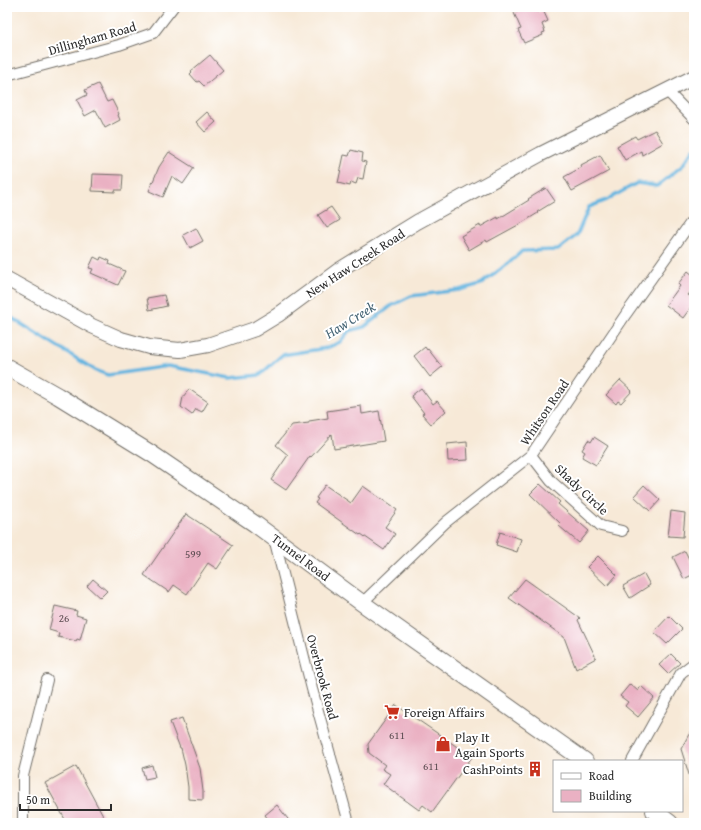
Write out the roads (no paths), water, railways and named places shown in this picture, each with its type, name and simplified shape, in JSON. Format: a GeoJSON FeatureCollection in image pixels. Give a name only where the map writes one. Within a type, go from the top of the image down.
{"type":"FeatureCollection","features":[{"type":"Feature","properties":{"kind":"main road","name":"Tunnel Road"},"geometry":{"type":"LineString","coordinates":[[7,367],[58,396],[152,454],[273,536],[362,603],[584,760]]}},
{"type":"Feature","properties":{"kind":"main road"},"geometry":{"type":"LineString","coordinates":[[655,812],[670,823]]}},
{"type":"Feature","properties":{"kind":"street","name":"Dillingham Road"},"geometry":{"type":"LineString","coordinates":[[7,75],[119,45],[153,33],[173,7]]}},
{"type":"Feature","properties":{"kind":"street","name":"New Haw Creek Road"},"geometry":{"type":"LineString","coordinates":[[7,279],[92,326],[121,339],[148,347],[180,350],[208,345],[255,329],[278,315],[339,270],[417,222],[548,150],[694,77]]}},
{"type":"Feature","properties":{"kind":"street"},"geometry":{"type":"LineString","coordinates":[[667,91],[694,119]]}},
{"type":"Feature","properties":{"kind":"street","name":"Whitson Road"},"geometry":{"type":"LineString","coordinates":[[362,603],[446,522],[531,455],[626,314],[694,218]]}},
{"type":"Feature","properties":{"kind":"street","name":"Shady Circle"},"geometry":{"type":"LineString","coordinates":[[531,455],[551,481],[601,526],[622,531]]}},
{"type":"Feature","properties":{"kind":"street","name":"Overbrook Road"},"geometry":{"type":"LineString","coordinates":[[273,536],[312,689],[349,823]]}},
{"type":"Feature","properties":{"kind":"street"},"geometry":{"type":"LineString","coordinates":[[633,760],[681,673],[694,663]]}},
{"type":"Feature","properties":{"kind":"street"},"geometry":{"type":"LineString","coordinates":[[23,823],[22,776],[47,680]]}},
{"type":"Feature","properties":{"kind":"waterway","name":"Haw Creek"},"geometry":{"type":"LineString","coordinates":[[7,315],[95,370],[108,375],[168,366],[230,378],[260,375],[282,355],[327,348],[340,342],[349,331],[364,327],[391,306],[411,296],[459,290],[481,284],[522,251],[558,250],[577,235],[589,207],[607,200],[637,183],[657,186],[682,166],[694,149]]}},
{"type":"Feature","properties":{"kind":"place","name":"Foreign Affairs"},"geometry":{"type":"Point","coordinates":[392,712]}},
{"type":"Feature","properties":{"kind":"place","name":"Play It Again Sports"},"geometry":{"type":"Point","coordinates":[443,744]}},
{"type":"Feature","properties":{"kind":"place","name":"CashPoints"},"geometry":{"type":"Point","coordinates":[535,769]}}]}
